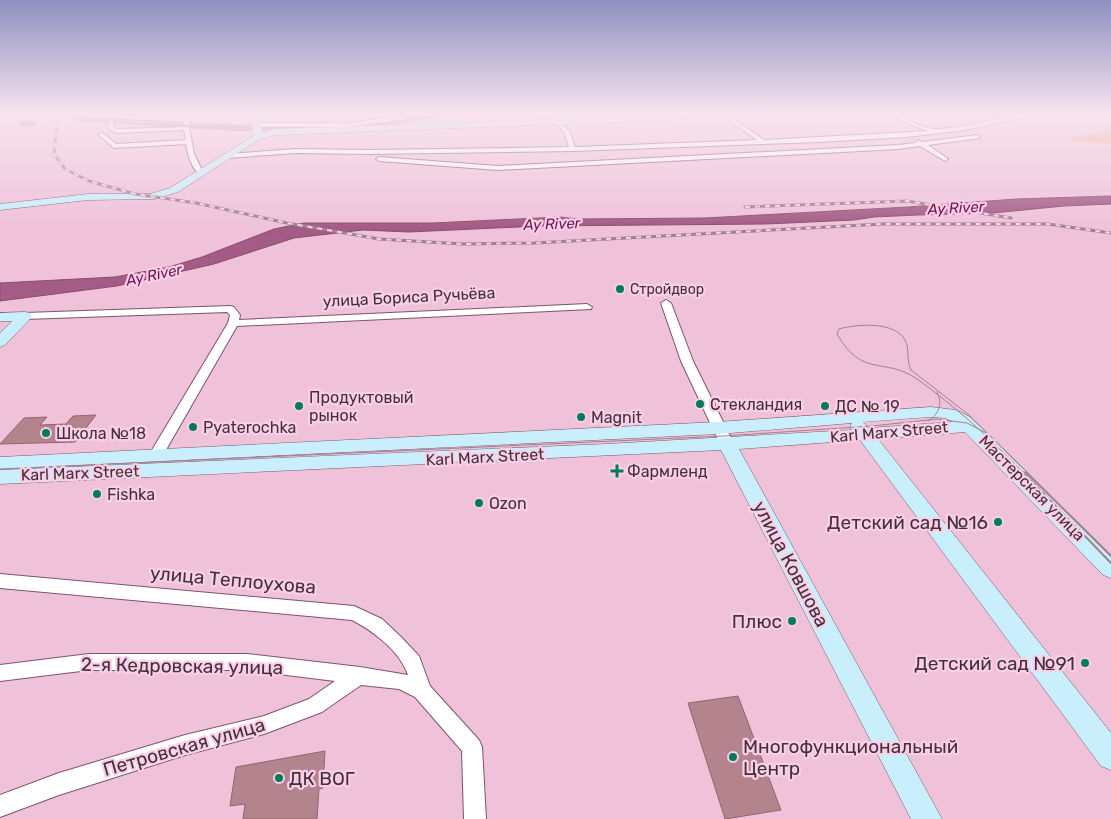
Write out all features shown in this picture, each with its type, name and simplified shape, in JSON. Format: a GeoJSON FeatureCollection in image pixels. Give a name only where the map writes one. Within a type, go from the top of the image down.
{"type":"FeatureCollection","features":[{"type":"Feature","properties":{"kind":"main road"},"geometry":{"type":"LineString","coordinates":[[0,207],[88,197],[151,197],[174,190],[227,156],[231,151]]}},
{"type":"Feature","properties":{"kind":"main road"},"geometry":{"type":"LineString","coordinates":[[0,317],[25,316]]}},
{"type":"Feature","properties":{"kind":"main road"},"geometry":{"type":"LineString","coordinates":[[0,342],[25,316]]}},
{"type":"Feature","properties":{"kind":"main road","name":"Karl Marx Street"},"geometry":{"type":"LineString","coordinates":[[858,427],[931,412],[950,413]]}},
{"type":"Feature","properties":{"kind":"main road","name":"Мастерская улица"},"geometry":{"type":"LineString","coordinates":[[950,413],[959,416],[1111,569]]}},
{"type":"Feature","properties":{"kind":"main road","name":"Karl Marx Street"},"geometry":{"type":"LineString","coordinates":[[0,477],[468,458],[722,436],[858,427],[969,426]]}},
{"type":"Feature","properties":{"kind":"main road"},"geometry":{"type":"LineString","coordinates":[[858,427],[1111,756]]}},
{"type":"Feature","properties":{"kind":"main road","name":"Karl Marx Street"},"geometry":{"type":"LineString","coordinates":[[0,463],[156,455],[722,436]]}},
{"type":"Feature","properties":{"kind":"main road","name":"улица Ковшова"},"geometry":{"type":"LineString","coordinates":[[722,436],[927,819]]}},
{"type":"Feature","properties":{"kind":"street"},"geometry":{"type":"LineString","coordinates":[[191,151],[200,172]]}},
{"type":"Feature","properties":{"kind":"street"},"geometry":{"type":"LineString","coordinates":[[227,156],[285,151]]}},
{"type":"Feature","properties":{"kind":"street"},"geometry":{"type":"LineString","coordinates":[[341,151],[422,151]]}},
{"type":"Feature","properties":{"kind":"street"},"geometry":{"type":"LineString","coordinates":[[776,151],[780,154]]}},
{"type":"Feature","properties":{"kind":"street"},"geometry":{"type":"LineString","coordinates":[[368,160],[386,159],[498,168],[537,164],[827,151]]}},
{"type":"Feature","properties":{"kind":"street"},"geometry":{"type":"LineString","coordinates":[[932,151],[945,159]]}},
{"type":"Feature","properties":{"kind":"street"},"geometry":{"type":"LineString","coordinates":[[252,155],[339,160]]}},
{"type":"Feature","properties":{"kind":"street","name":"улица Ковшова"},"geometry":{"type":"LineString","coordinates":[[666,303],[687,361],[722,436]]}},
{"type":"Feature","properties":{"kind":"street","name":"улица Бориса Ручьёва"},"geometry":{"type":"LineString","coordinates":[[233,323],[586,307]]}},
{"type":"Feature","properties":{"kind":"street"},"geometry":{"type":"LineString","coordinates":[[25,316],[230,309],[235,315],[233,323],[156,455]]}},
{"type":"Feature","properties":{"kind":"street","name":"улица Теплоухова"},"geometry":{"type":"LineString","coordinates":[[0,581],[354,613],[376,624],[413,662],[422,691]]}},
{"type":"Feature","properties":{"kind":"street","name":"2-я Кедровская улица"},"geometry":{"type":"LineString","coordinates":[[0,673],[89,662],[247,662],[401,681],[422,691]]}},
{"type":"Feature","properties":{"kind":"street","name":"Петровская улица"},"geometry":{"type":"LineString","coordinates":[[0,806],[60,784],[185,745],[264,725],[315,706],[360,675]]}},
{"type":"Feature","properties":{"kind":"street"},"geometry":{"type":"LineString","coordinates":[[422,691],[472,747],[475,819]]}},
{"type":"Feature","properties":{"kind":"water","name":"Ay River"},"geometry":{"type":"Polygon","coordinates":[[[1111,196],[1111,204],[1064,206],[993,213],[874,217],[854,220],[766,224],[540,226],[409,232],[363,230],[294,238],[214,264],[117,286],[0,301],[0,283],[115,277],[169,267],[202,257],[274,229],[304,223],[433,223],[560,217],[577,219],[705,218],[1016,199],[1111,196]]]}},
{"type":"Feature","properties":{"kind":"building","name":"Школа №18"},"geometry":{"type":"Polygon","coordinates":[[[96,415],[75,442],[0,444],[24,418],[47,417],[40,425],[66,424],[73,416],[96,415]]]}},
{"type":"Feature","properties":{"kind":"building","name":"Многофункциональный Центр"},"geometry":{"type":"Polygon","coordinates":[[[738,696],[781,810],[725,819],[688,703],[738,696]]]}},
{"type":"Feature","properties":{"kind":"building","name":"ДК ВОГ"},"geometry":{"type":"Polygon","coordinates":[[[325,751],[323,788],[319,789],[317,819],[243,819],[245,804],[230,806],[236,767],[325,751]]]}},
{"type":"Feature","properties":{"kind":"tram line"},"geometry":{"type":"LineString","coordinates":[[939,396],[905,372],[874,365],[856,357],[837,334],[839,329],[865,325],[884,327],[900,334],[906,343],[911,370],[969,415],[1028,473]]}},
{"type":"Feature","properties":{"kind":"tram line"},"geometry":{"type":"LineString","coordinates":[[929,420],[939,408],[939,396]]}},
{"type":"Feature","properties":{"kind":"tram line"},"geometry":{"type":"LineString","coordinates":[[939,396],[978,429]]}},
{"type":"Feature","properties":{"kind":"tram line"},"geometry":{"type":"LineString","coordinates":[[0,469],[723,436],[872,426],[929,420]]}},
{"type":"Feature","properties":{"kind":"tram line"},"geometry":{"type":"LineString","coordinates":[[929,420],[967,423],[978,429]]}},
{"type":"Feature","properties":{"kind":"tram line"},"geometry":{"type":"LineString","coordinates":[[978,429],[988,434]]}},
{"type":"Feature","properties":{"kind":"tram line"},"geometry":{"type":"LineString","coordinates":[[978,429],[1023,472]]}},
{"type":"Feature","properties":{"kind":"tram line"},"geometry":{"type":"LineString","coordinates":[[1023,472],[1111,563]]}},
{"type":"Feature","properties":{"kind":"tram line"},"geometry":{"type":"LineString","coordinates":[[1026,472],[1111,556]]}},
{"type":"Feature","properties":{"kind":"railway"},"geometry":{"type":"LineString","coordinates":[[54,151],[54,154],[65,169],[89,181],[135,194],[196,203],[287,223],[379,239],[463,244],[534,243],[882,224],[1048,224],[1111,233]]}},
{"type":"Feature","properties":{"kind":"railway"},"geometry":{"type":"LineString","coordinates":[[745,207],[907,201],[1011,218]]}},
{"type":"Feature","properties":{"kind":"place","name":"Стройдвор"},"geometry":{"type":"Point","coordinates":[620,289]}},
{"type":"Feature","properties":{"kind":"place","name":"Стекландия"},"geometry":{"type":"Point","coordinates":[700,404]}},
{"type":"Feature","properties":{"kind":"place","name":"Продуктовый рынок"},"geometry":{"type":"Point","coordinates":[299,406]}},
{"type":"Feature","properties":{"kind":"place","name":"ДС № 19"},"geometry":{"type":"Point","coordinates":[825,406]}},
{"type":"Feature","properties":{"kind":"place","name":"Magnit"},"geometry":{"type":"Point","coordinates":[581,417]}},
{"type":"Feature","properties":{"kind":"place","name":"Pyaterochka"},"geometry":{"type":"Point","coordinates":[193,427]}},
{"type":"Feature","properties":{"kind":"place","name":"Школа №18"},"geometry":{"type":"Point","coordinates":[46,433]}},
{"type":"Feature","properties":{"kind":"place","name":"Фармленд"},"geometry":{"type":"Point","coordinates":[617,471]}},
{"type":"Feature","properties":{"kind":"place","name":"Fishka"},"geometry":{"type":"Point","coordinates":[97,494]}},
{"type":"Feature","properties":{"kind":"place","name":"Ozon"},"geometry":{"type":"Point","coordinates":[479,503]}},
{"type":"Feature","properties":{"kind":"place","name":"Детский сад №16"},"geometry":{"type":"Point","coordinates":[998,522]}},
{"type":"Feature","properties":{"kind":"place","name":"Плюс"},"geometry":{"type":"Point","coordinates":[792,621]}},
{"type":"Feature","properties":{"kind":"place","name":"Детский сад №91"},"geometry":{"type":"Point","coordinates":[1085,663]}},
{"type":"Feature","properties":{"kind":"place","name":"Многофункциональный Центр"},"geometry":{"type":"Point","coordinates":[733,757]}},
{"type":"Feature","properties":{"kind":"place","name":"ДК ВОГ"},"geometry":{"type":"Point","coordinates":[279,778]}}]}
